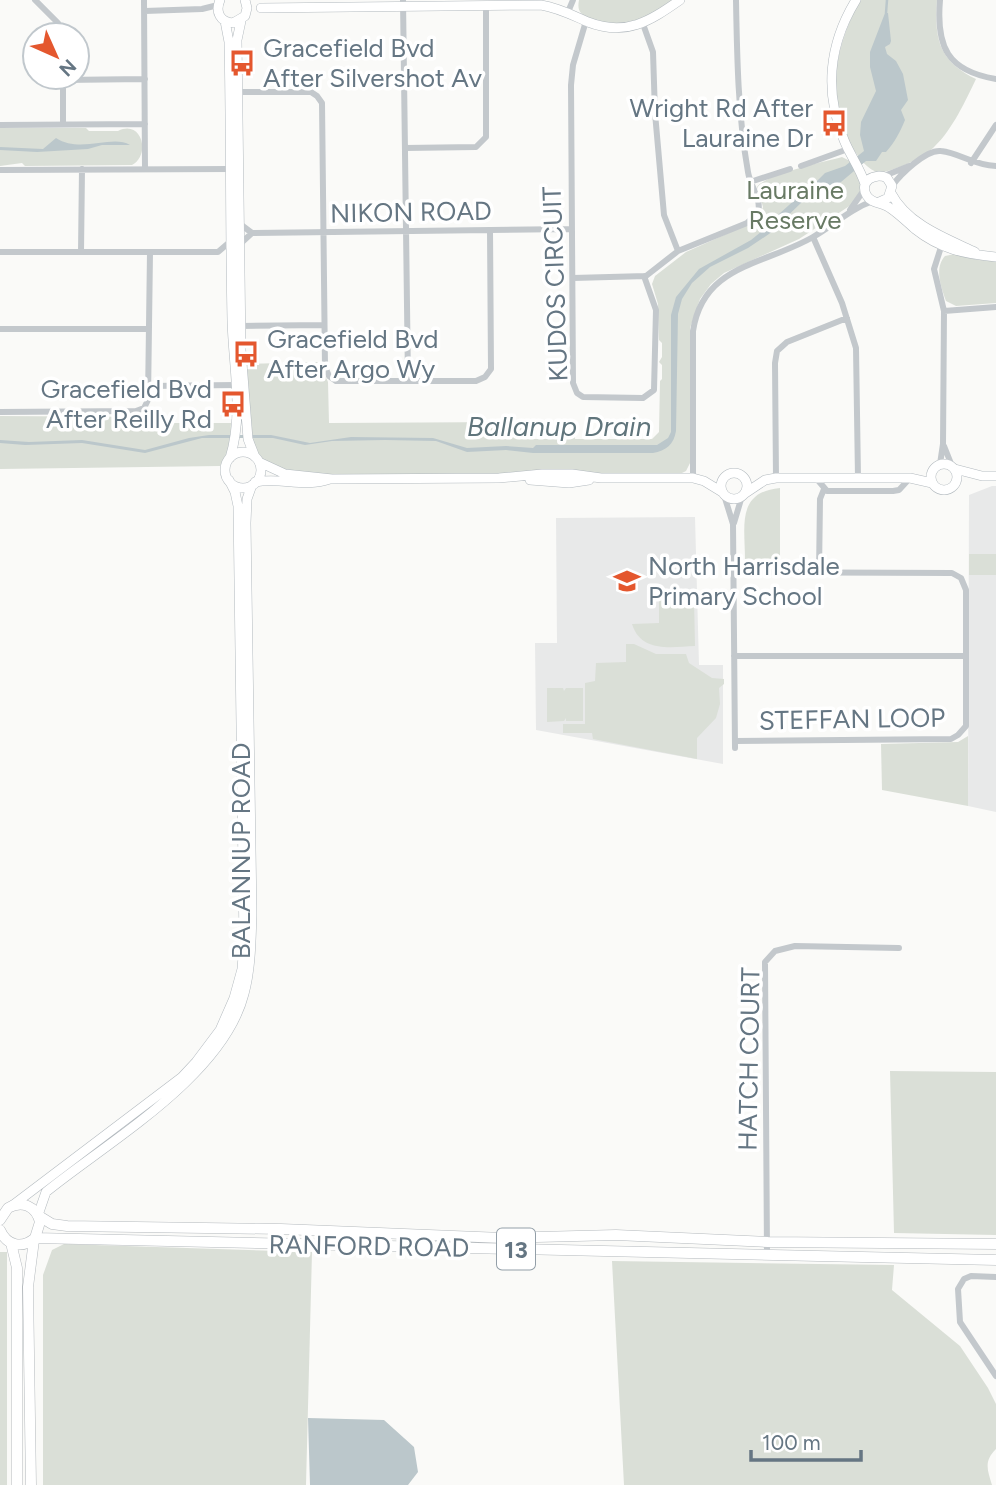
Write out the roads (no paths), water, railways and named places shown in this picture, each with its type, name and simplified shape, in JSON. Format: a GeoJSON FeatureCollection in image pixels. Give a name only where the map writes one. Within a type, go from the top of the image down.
{"type":"FeatureCollection","features":[{"type":"Feature","properties":{"kind":"main road","name":"13"},"geometry":{"type":"LineString","coordinates":[[12,1205],[26,1205],[38,1215]]}},
{"type":"Feature","properties":{"kind":"main road"},"geometry":{"type":"LineString","coordinates":[[0,1217],[12,1205]]}},
{"type":"Feature","properties":{"kind":"main road"},"geometry":{"type":"LineString","coordinates":[[31,1485],[29,1269],[34,1239],[40,1228],[38,1215]]}},
{"type":"Feature","properties":{"kind":"main road","name":"RANFORD ROAD"},"geometry":{"type":"LineString","coordinates":[[38,1215],[52,1224],[67,1226],[281,1229],[503,1238],[616,1235],[768,1242],[996,1244]]}},
{"type":"Feature","properties":{"kind":"main road","name":"13"},"geometry":{"type":"LineString","coordinates":[[3,1236],[21,1245],[34,1239]]}},
{"type":"Feature","properties":{"kind":"main road"},"geometry":{"type":"LineString","coordinates":[[3,1236],[17,1268],[17,1485]]}},
{"type":"Feature","properties":{"kind":"main road","name":"RANFORD ROAD"},"geometry":{"type":"LineString","coordinates":[[34,1239],[996,1260]]}},
{"type":"Feature","properties":{"kind":"street"},"geometry":{"type":"LineString","coordinates":[[35,0],[56,21]]}},
{"type":"Feature","properties":{"kind":"street"},"geometry":{"type":"LineString","coordinates":[[144,0],[145,169]]}},
{"type":"Feature","properties":{"kind":"street"},"geometry":{"type":"LineString","coordinates":[[568,12],[573,0]]}},
{"type":"Feature","properties":{"kind":"street"},"geometry":{"type":"LineString","coordinates":[[145,11],[220,10],[233,23],[261,8],[320,3],[541,5],[568,12],[586,21],[616,27],[643,24],[680,0]]}},
{"type":"Feature","properties":{"kind":"street"},"geometry":{"type":"LineString","coordinates":[[573,278],[644,276],[678,251],[755,218],[759,205],[750,181],[737,46],[736,0]]}},
{"type":"Feature","properties":{"kind":"street"},"geometry":{"type":"LineString","coordinates":[[856,0],[838,36],[831,75],[834,112],[867,196],[889,207],[926,237],[942,242]]}},
{"type":"Feature","properties":{"kind":"street"},"geometry":{"type":"LineString","coordinates":[[940,0],[938,30],[949,55],[966,70],[996,79]]}},
{"type":"Feature","properties":{"kind":"street"},"geometry":{"type":"LineString","coordinates":[[261,8],[246,1],[237,40],[240,224],[231,263],[237,430],[225,469],[229,480],[242,487],[276,479],[306,484],[332,479]]}},
{"type":"Feature","properties":{"kind":"street"},"geometry":{"type":"LineString","coordinates":[[403,3],[408,381]]}},
{"type":"Feature","properties":{"kind":"street"},"geometry":{"type":"LineString","coordinates":[[405,148],[472,147],[480,145],[486,137],[486,5]]}},
{"type":"Feature","properties":{"kind":"street"},"geometry":{"type":"LineString","coordinates":[[220,10],[229,42],[231,169],[248,439],[261,472],[254,484]]}},
{"type":"Feature","properties":{"kind":"street","name":"KUDOS CIRCUIT"},"geometry":{"type":"LineString","coordinates":[[586,21],[571,73],[573,383],[577,393],[589,398],[643,398],[654,390],[656,310],[644,276]]}},
{"type":"Feature","properties":{"kind":"street"},"geometry":{"type":"LineString","coordinates":[[643,24],[653,52],[655,113],[664,215],[678,251]]}},
{"type":"Feature","properties":{"kind":"street"},"geometry":{"type":"LineString","coordinates":[[91,78],[145,79]]}},
{"type":"Feature","properties":{"kind":"street"},"geometry":{"type":"LineString","coordinates":[[63,91],[63,124]]}},
{"type":"Feature","properties":{"kind":"street"},"geometry":{"type":"LineString","coordinates":[[238,92],[310,92],[320,99],[322,104],[325,367],[332,379],[341,382],[476,381],[488,374],[491,369],[490,230]]}},
{"type":"Feature","properties":{"kind":"street"},"geometry":{"type":"LineString","coordinates":[[0,125],[145,124]]}},
{"type":"Feature","properties":{"kind":"street"},"geometry":{"type":"LineString","coordinates":[[971,163],[996,125]]}},
{"type":"Feature","properties":{"kind":"street"},"geometry":{"type":"LineString","coordinates":[[849,211],[865,187],[879,176],[914,164],[937,151],[971,163],[996,166]]}},
{"type":"Feature","properties":{"kind":"street"},"geometry":{"type":"LineString","coordinates":[[801,166],[855,160],[879,176],[905,210],[942,242],[958,252],[996,257]]}},
{"type":"Feature","properties":{"kind":"street"},"geometry":{"type":"LineString","coordinates":[[693,478],[693,331],[700,305],[713,286],[731,273],[813,237],[849,211],[885,200],[914,164]]}},
{"type":"Feature","properties":{"kind":"street"},"geometry":{"type":"LineString","coordinates":[[80,252],[82,169]]}},
{"type":"Feature","properties":{"kind":"street"},"geometry":{"type":"LineString","coordinates":[[0,170],[231,169]]}},
{"type":"Feature","properties":{"kind":"street"},"geometry":{"type":"LineString","coordinates":[[750,181],[790,169]]}},
{"type":"Feature","properties":{"kind":"street"},"geometry":{"type":"LineString","coordinates":[[0,252],[218,252],[252,233],[240,224]]}},
{"type":"Feature","properties":{"kind":"street","name":"NIKON ROAD"},"geometry":{"type":"LineString","coordinates":[[252,233],[572,229]]}},
{"type":"Feature","properties":{"kind":"street"},"geometry":{"type":"LineString","coordinates":[[813,237],[853,335],[857,358],[858,478]]}},
{"type":"Feature","properties":{"kind":"street"},"geometry":{"type":"LineString","coordinates":[[816,478],[824,489],[835,493],[893,491],[899,490],[911,478],[931,472],[940,464],[943,444],[944,311],[934,274],[942,242]]}},
{"type":"Feature","properties":{"kind":"street"},"geometry":{"type":"LineString","coordinates":[[0,412],[138,411],[144,408],[148,402],[149,386],[150,252]]}},
{"type":"Feature","properties":{"kind":"street"},"geometry":{"type":"LineString","coordinates":[[218,252],[231,263]]}},
{"type":"Feature","properties":{"kind":"street"},"geometry":{"type":"LineString","coordinates":[[944,311],[996,307]]}},
{"type":"Feature","properties":{"kind":"street"},"geometry":{"type":"LineString","coordinates":[[775,478],[777,351],[787,342],[847,318]]}},
{"type":"Feature","properties":{"kind":"street"},"geometry":{"type":"LineString","coordinates":[[240,326],[324,325]]}},
{"type":"Feature","properties":{"kind":"street"},"geometry":{"type":"LineString","coordinates":[[0,329],[149,329]]}},
{"type":"Feature","properties":{"kind":"street"},"geometry":{"type":"LineString","coordinates":[[149,386],[236,384]]}},
{"type":"Feature","properties":{"kind":"street"},"geometry":{"type":"LineString","coordinates":[[943,444],[957,476],[956,484]]}},
{"type":"Feature","properties":{"kind":"street"},"geometry":{"type":"LineString","coordinates":[[230,457],[243,452],[285,474],[332,479],[501,478],[567,482],[601,478],[693,478],[704,481],[731,499],[743,495],[765,480]]}},
{"type":"Feature","properties":{"kind":"street"},"geometry":{"type":"LineString","coordinates":[[940,464],[982,476]]}},
{"type":"Feature","properties":{"kind":"street"},"geometry":{"type":"LineString","coordinates":[[931,472],[932,483]]}},
{"type":"Feature","properties":{"kind":"street"},"geometry":{"type":"LineString","coordinates":[[704,481],[734,473],[765,480],[911,478],[946,490],[982,476],[996,476]]}},
{"type":"Feature","properties":{"kind":"street"},"geometry":{"type":"LineString","coordinates":[[726,476],[721,482],[733,524],[734,656],[966,656]]}},
{"type":"Feature","properties":{"kind":"street"},"geometry":{"type":"LineString","coordinates":[[733,524],[746,483],[741,476]]}},
{"type":"Feature","properties":{"kind":"street","name":"BALANNUP ROAD"},"geometry":{"type":"LineString","coordinates":[[38,1215],[46,1192],[181,1087],[215,1051],[244,996],[250,961],[239,544],[237,497],[229,480]]}},
{"type":"Feature","properties":{"kind":"street","name":"BALANNUP ROAD"},"geometry":{"type":"LineString","coordinates":[[12,1205],[182,1077],[205,1052],[223,1023],[239,981],[248,898],[246,523],[247,499],[254,484]]}},
{"type":"Feature","properties":{"kind":"street"},"geometry":{"type":"LineString","coordinates":[[819,573],[820,499],[824,489]]}},
{"type":"Feature","properties":{"kind":"street","name":"STEFFAN LOOP"},"geometry":{"type":"LineString","coordinates":[[734,572],[944,573],[958,576],[964,582],[966,590],[966,726],[951,739],[735,745],[734,656]]}},
{"type":"Feature","properties":{"kind":"street","name":"HATCH COURT"},"geometry":{"type":"LineString","coordinates":[[767,1253],[765,962],[775,951],[795,946],[899,948]]}},
{"type":"Feature","properties":{"kind":"street"},"geometry":{"type":"LineString","coordinates":[[996,1277],[971,1276],[964,1279],[958,1289],[960,1322],[992,1361],[996,1376]]}},
{"type":"Feature","properties":{"kind":"waterway"},"geometry":{"type":"LineString","coordinates":[[886,13],[887,0]]}},
{"type":"Feature","properties":{"kind":"place","name":"Gracefield Bvd After Silvershot Av"},"geometry":{"type":"Point","coordinates":[242,63]}},
{"type":"Feature","properties":{"kind":"place","name":"Wright Rd After Lauraine Dr"},"geometry":{"type":"Point","coordinates":[834,123]}},
{"type":"Feature","properties":{"kind":"place","name":"Gracefield Bvd After Argo Wy"},"geometry":{"type":"Point","coordinates":[246,354]}},
{"type":"Feature","properties":{"kind":"place","name":"Gracefield Bvd After Reilly Rd"},"geometry":{"type":"Point","coordinates":[233,404]}},
{"type":"Feature","properties":{"kind":"place","name":"North Harrisdale Primary School"},"geometry":{"type":"Point","coordinates":[627,581]}},
{"type":"Feature","properties":{"kind":"park label","name":"Lauraine Reserve"},"geometry":{"type":"Point","coordinates":[795,204]}},
{"type":"Feature","properties":{"kind":"water label","name":"Ballanup Drain"},"geometry":{"type":"Point","coordinates":[559,426]}}]}
